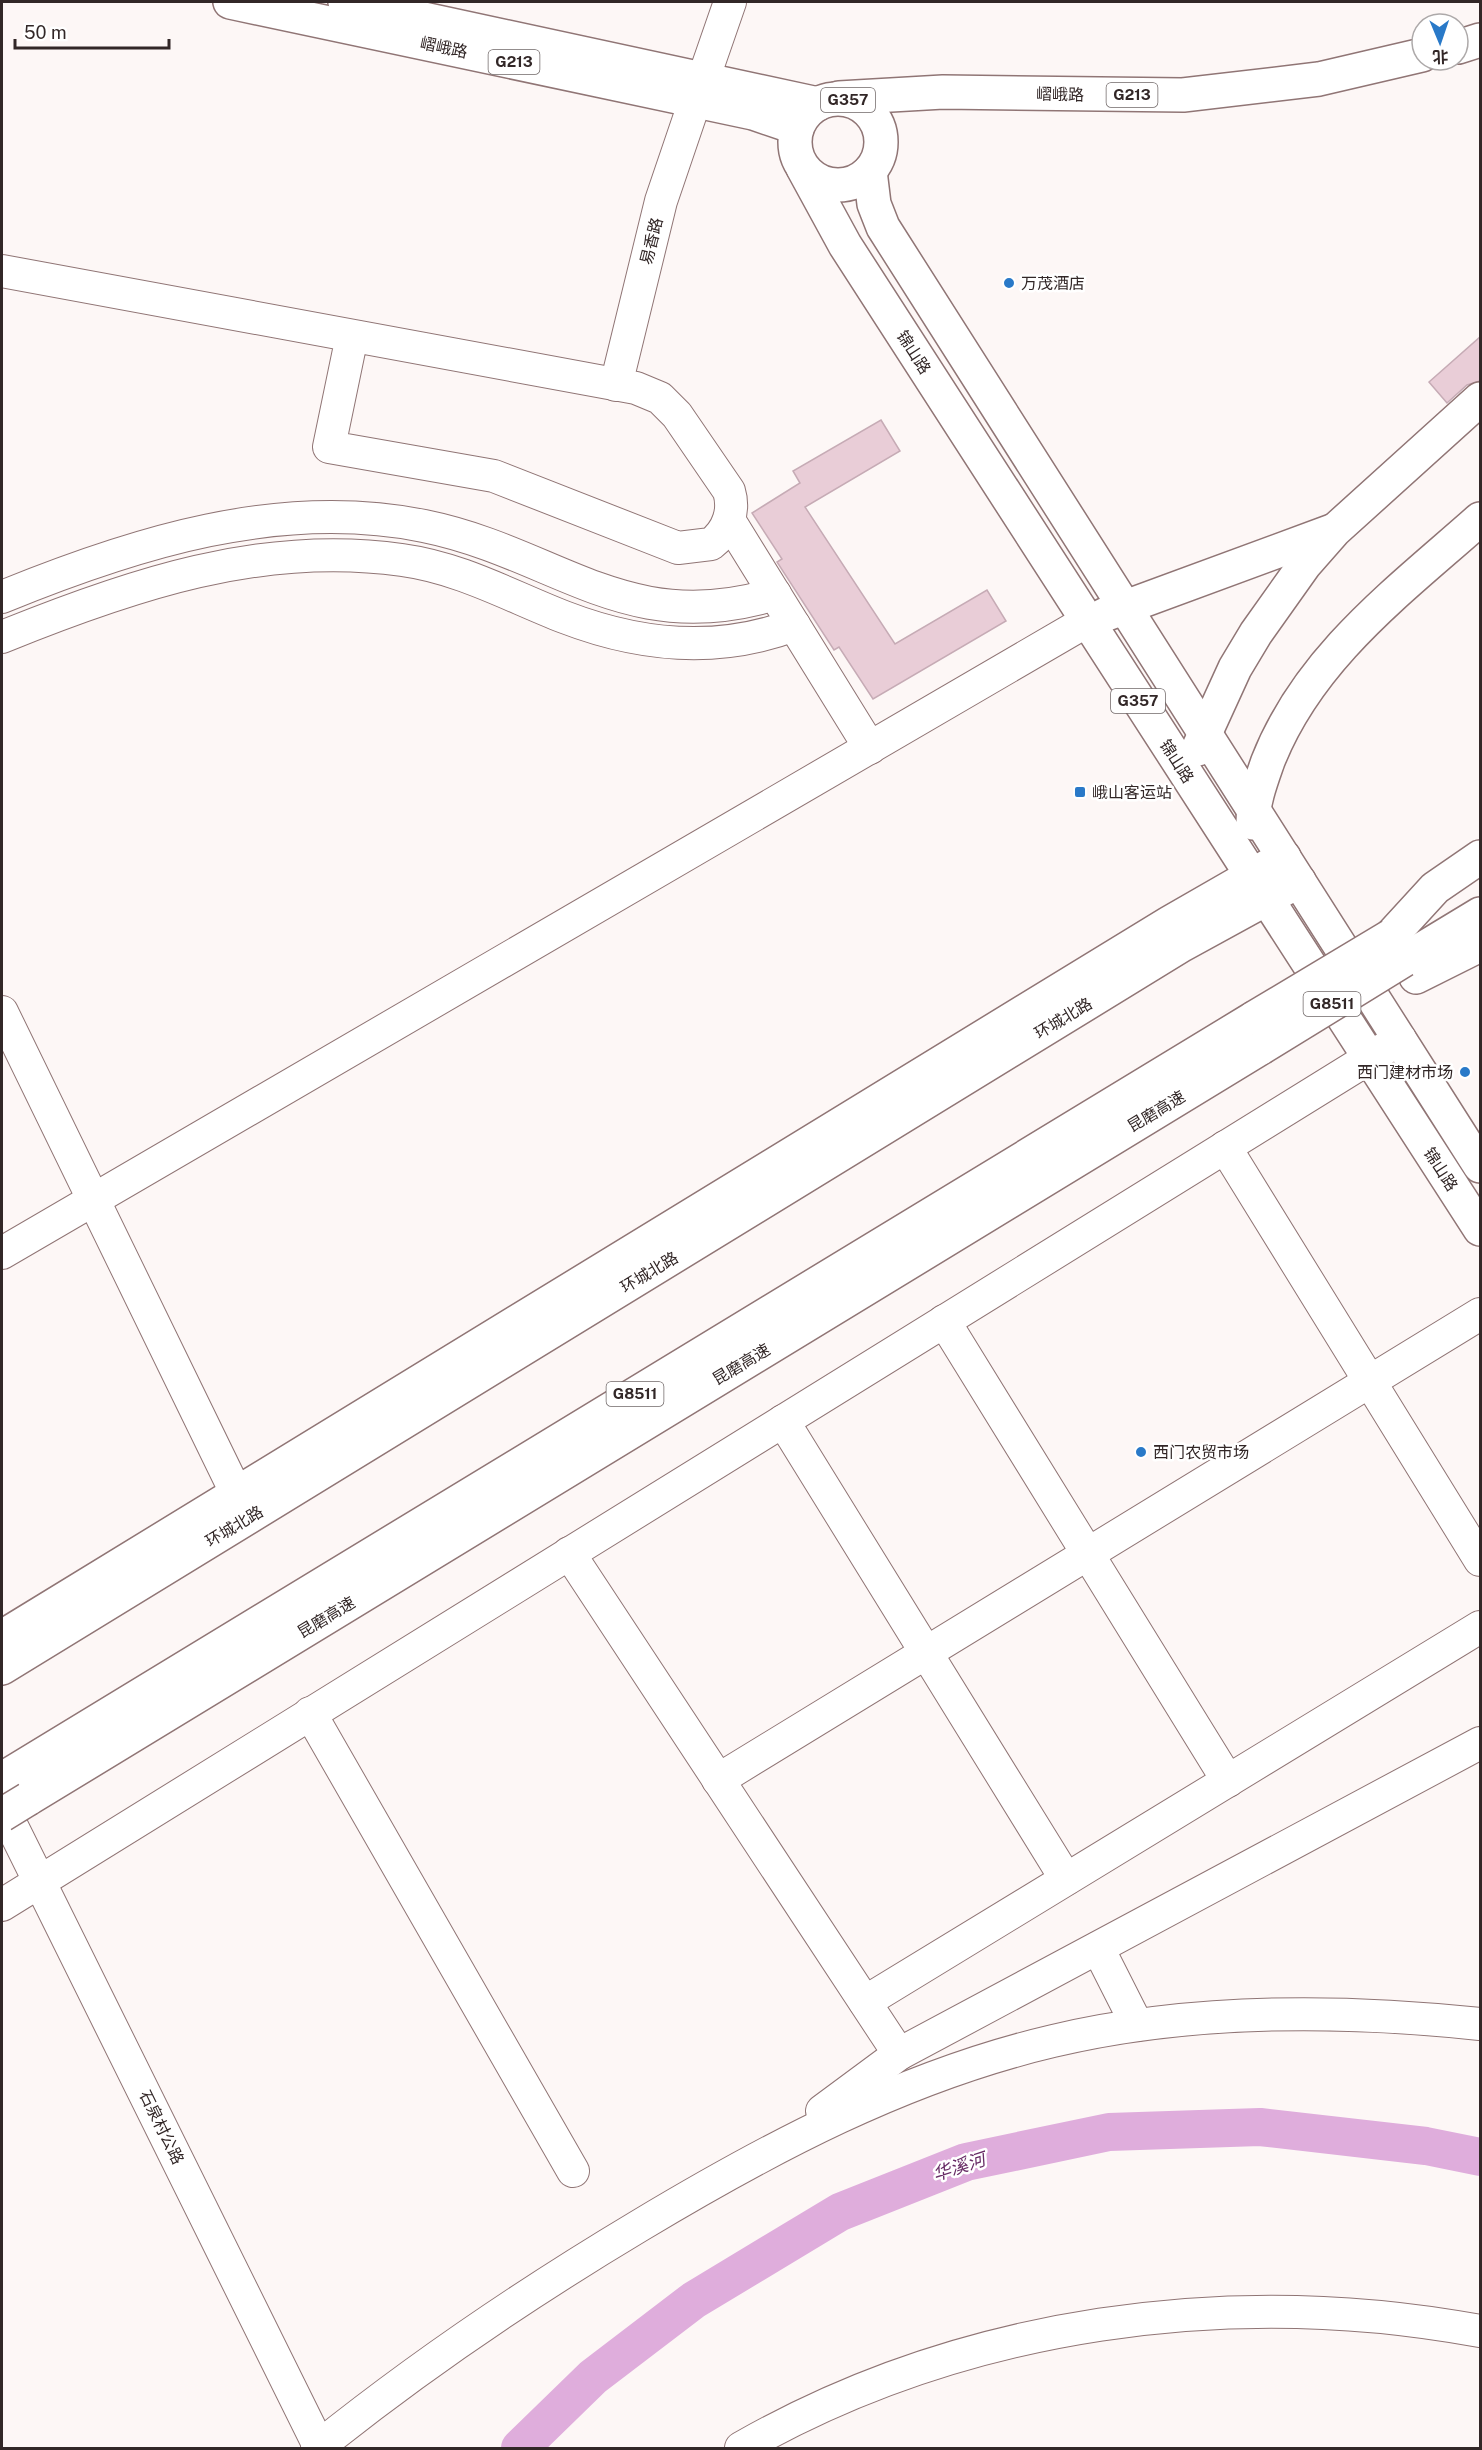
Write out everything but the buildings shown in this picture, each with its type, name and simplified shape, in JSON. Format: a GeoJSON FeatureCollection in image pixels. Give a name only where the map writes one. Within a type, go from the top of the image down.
{"type":"FeatureCollection","features":[{"type":"Feature","properties":{"kind":"main road","name":"嶍峨路"},"geometry":{"type":"LineString","coordinates":[[230,2],[700,89],[828,101],[943,92],[1183,95],[1319,78],[1410,58]]}},
{"type":"Feature","properties":{"kind":"main road","name":"嶍峨路"},"geometry":{"type":"LineString","coordinates":[[345,2],[700,89],[753,113],[796,128]]}},
{"type":"Feature","properties":{"kind":"main road"},"geometry":{"type":"LineString","coordinates":[[803,168],[821,182],[836,185],[858,180],[911,112],[943,92]]}},
{"type":"Feature","properties":{"kind":"main road","name":"G357"},"geometry":{"type":"LineString","coordinates":[[803,168],[795,152],[796,128],[807,110],[828,101],[857,102],[874,117],[880,129],[875,161],[874,204],[883,227],[1480,1166]]}},
{"type":"Feature","properties":{"kind":"main road","name":"锦山路"},"geometry":{"type":"LineString","coordinates":[[803,168],[845,245],[1480,1229]]}},
{"type":"Feature","properties":{"kind":"main road"},"geometry":{"type":"LineString","coordinates":[[1188,779],[1204,732],[1235,668],[1256,633],[1305,564],[1334,531],[1480,399]]}},
{"type":"Feature","properties":{"kind":"main road"},"geometry":{"type":"LineString","coordinates":[[1259,887],[1253,809],[1274,747],[1293,710],[1319,670],[1390,600],[1480,519]]}},
{"type":"Feature","properties":{"kind":"main road"},"geometry":{"type":"LineString","coordinates":[[1087,621],[1334,531]]}},
{"type":"Feature","properties":{"kind":"main road"},"geometry":{"type":"LineString","coordinates":[[1404,958],[1435,888],[1480,857]]}},
{"type":"Feature","properties":{"kind":"main road","name":"环城北路"},"geometry":{"type":"LineString","coordinates":[[2,1668],[243,1505],[1159,929],[1259,887],[1291,869]]}},
{"type":"Feature","properties":{"kind":"main road","name":"昆磨高速"},"geometry":{"type":"LineString","coordinates":[[1404,958],[1480,881]]}},
{"type":"Feature","properties":{"kind":"main road","name":"昆磨高速"},"geometry":{"type":"LineString","coordinates":[[10,1794],[1261,1042],[1480,914]]}},
{"type":"Feature","properties":{"kind":"main road"},"geometry":{"type":"LineString","coordinates":[[1261,1042],[1404,958],[1480,945]]}},
{"type":"Feature","properties":{"kind":"main road","name":"昆磨高速"},"geometry":{"type":"LineString","coordinates":[[10,1794],[1133,1125],[1261,1042]]}},
{"type":"Feature","properties":{"kind":"main road","name":"环城北路"},"geometry":{"type":"LineString","coordinates":[[2,1637],[243,1505]]}},
{"type":"Feature","properties":{"kind":"street","name":"易香路"},"geometry":{"type":"LineString","coordinates":[[626,387],[661,201],[730,2]]}},
{"type":"Feature","properties":{"kind":"street"},"geometry":{"type":"LineString","coordinates":[[2,271],[626,387],[660,398],[677,415],[729,491],[732,501],[729,520],[711,544],[678,548],[494,476],[329,447],[351,336]]}},
{"type":"Feature","properties":{"kind":"street"},"geometry":{"type":"LineString","coordinates":[[2,597],[87,564],[187,535],[243,524],[332,517],[398,522],[468,537],[591,588],[648,604],[681,607],[719,606],[775,594]]}},
{"type":"Feature","properties":{"kind":"street"},"geometry":{"type":"LineString","coordinates":[[729,520],[870,748]]}},
{"type":"Feature","properties":{"kind":"street"},"geometry":{"type":"LineString","coordinates":[[2,637],[62,612],[170,577],[260,559],[310,554],[360,555],[442,568],[503,589],[562,616],[636,639],[669,644],[704,644],[740,640],[794,625]]}},
{"type":"Feature","properties":{"kind":"street"},"geometry":{"type":"LineString","coordinates":[[2,1252],[1087,621]]}},
{"type":"Feature","properties":{"kind":"street"},"geometry":{"type":"LineString","coordinates":[[2,1012],[243,1505]]}},
{"type":"Feature","properties":{"kind":"street"},"geometry":{"type":"LineString","coordinates":[[2,1905],[1400,1039]]}},
{"type":"Feature","properties":{"kind":"street"},"geometry":{"type":"LineString","coordinates":[[1226,1147],[1480,1560]]}},
{"type":"Feature","properties":{"kind":"street"},"geometry":{"type":"LineString","coordinates":[[718,1780],[1480,1314]]}},
{"type":"Feature","properties":{"kind":"street"},"geometry":{"type":"LineString","coordinates":[[944,1321],[1228,1781]]}},
{"type":"Feature","properties":{"kind":"street"},"geometry":{"type":"LineString","coordinates":[[783,1421],[1066,1879]]}},
{"type":"Feature","properties":{"kind":"street"},"geometry":{"type":"LineString","coordinates":[[569,1553],[899,2054]]}},
{"type":"Feature","properties":{"kind":"street"},"geometry":{"type":"LineString","coordinates":[[865,2002],[1480,1627]]}},
{"type":"Feature","properties":{"kind":"street"},"geometry":{"type":"LineString","coordinates":[[310,1713],[573,2171]]}},
{"type":"Feature","properties":{"kind":"street"},"geometry":{"type":"LineString","coordinates":[[759,2157],[899,2054],[1480,1743]]}},
{"type":"Feature","properties":{"kind":"street","name":"石泉村公路"},"geometry":{"type":"LineString","coordinates":[[10,1794],[40,1881],[319,2448]]}},
{"type":"Feature","properties":{"kind":"street"},"geometry":{"type":"LineString","coordinates":[[1098,1947],[1137,2025]]}},
{"type":"Feature","properties":{"kind":"street"},"geometry":{"type":"LineString","coordinates":[[319,2448],[425,2366],[603,2248],[759,2157],[846,2114],[952,2070],[1051,2041],[1137,2025],[1254,2015],[1396,2017],[1480,2024]]}},
{"type":"Feature","properties":{"kind":"street"},"geometry":{"type":"LineString","coordinates":[[741,2448],[816,2411],[929,2367],[1028,2338],[1102,2324],[1175,2314],[1280,2310],[1368,2315],[1480,2331]]}},
{"type":"Feature","properties":{"kind":"waterway","name":"华溪河"},"geometry":{"type":"LineString","coordinates":[[520,2448],[593,2377],[694,2300],[840,2212],[966,2162],[1109,2132],[1260,2127],[1426,2146],[1480,2157]]}},
{"type":"Feature","properties":{"kind":"place","name":"万茂酒店"},"geometry":{"type":"Point","coordinates":[1009,283]}},
{"type":"Feature","properties":{"kind":"place","name":"峨山客运站"},"geometry":{"type":"Point","coordinates":[1080,792]}},
{"type":"Feature","properties":{"kind":"place","name":"西门建材市场"},"geometry":{"type":"Point","coordinates":[1465,1072]}},
{"type":"Feature","properties":{"kind":"place","name":"西门农贸市场"},"geometry":{"type":"Point","coordinates":[1141,1452]}}]}
